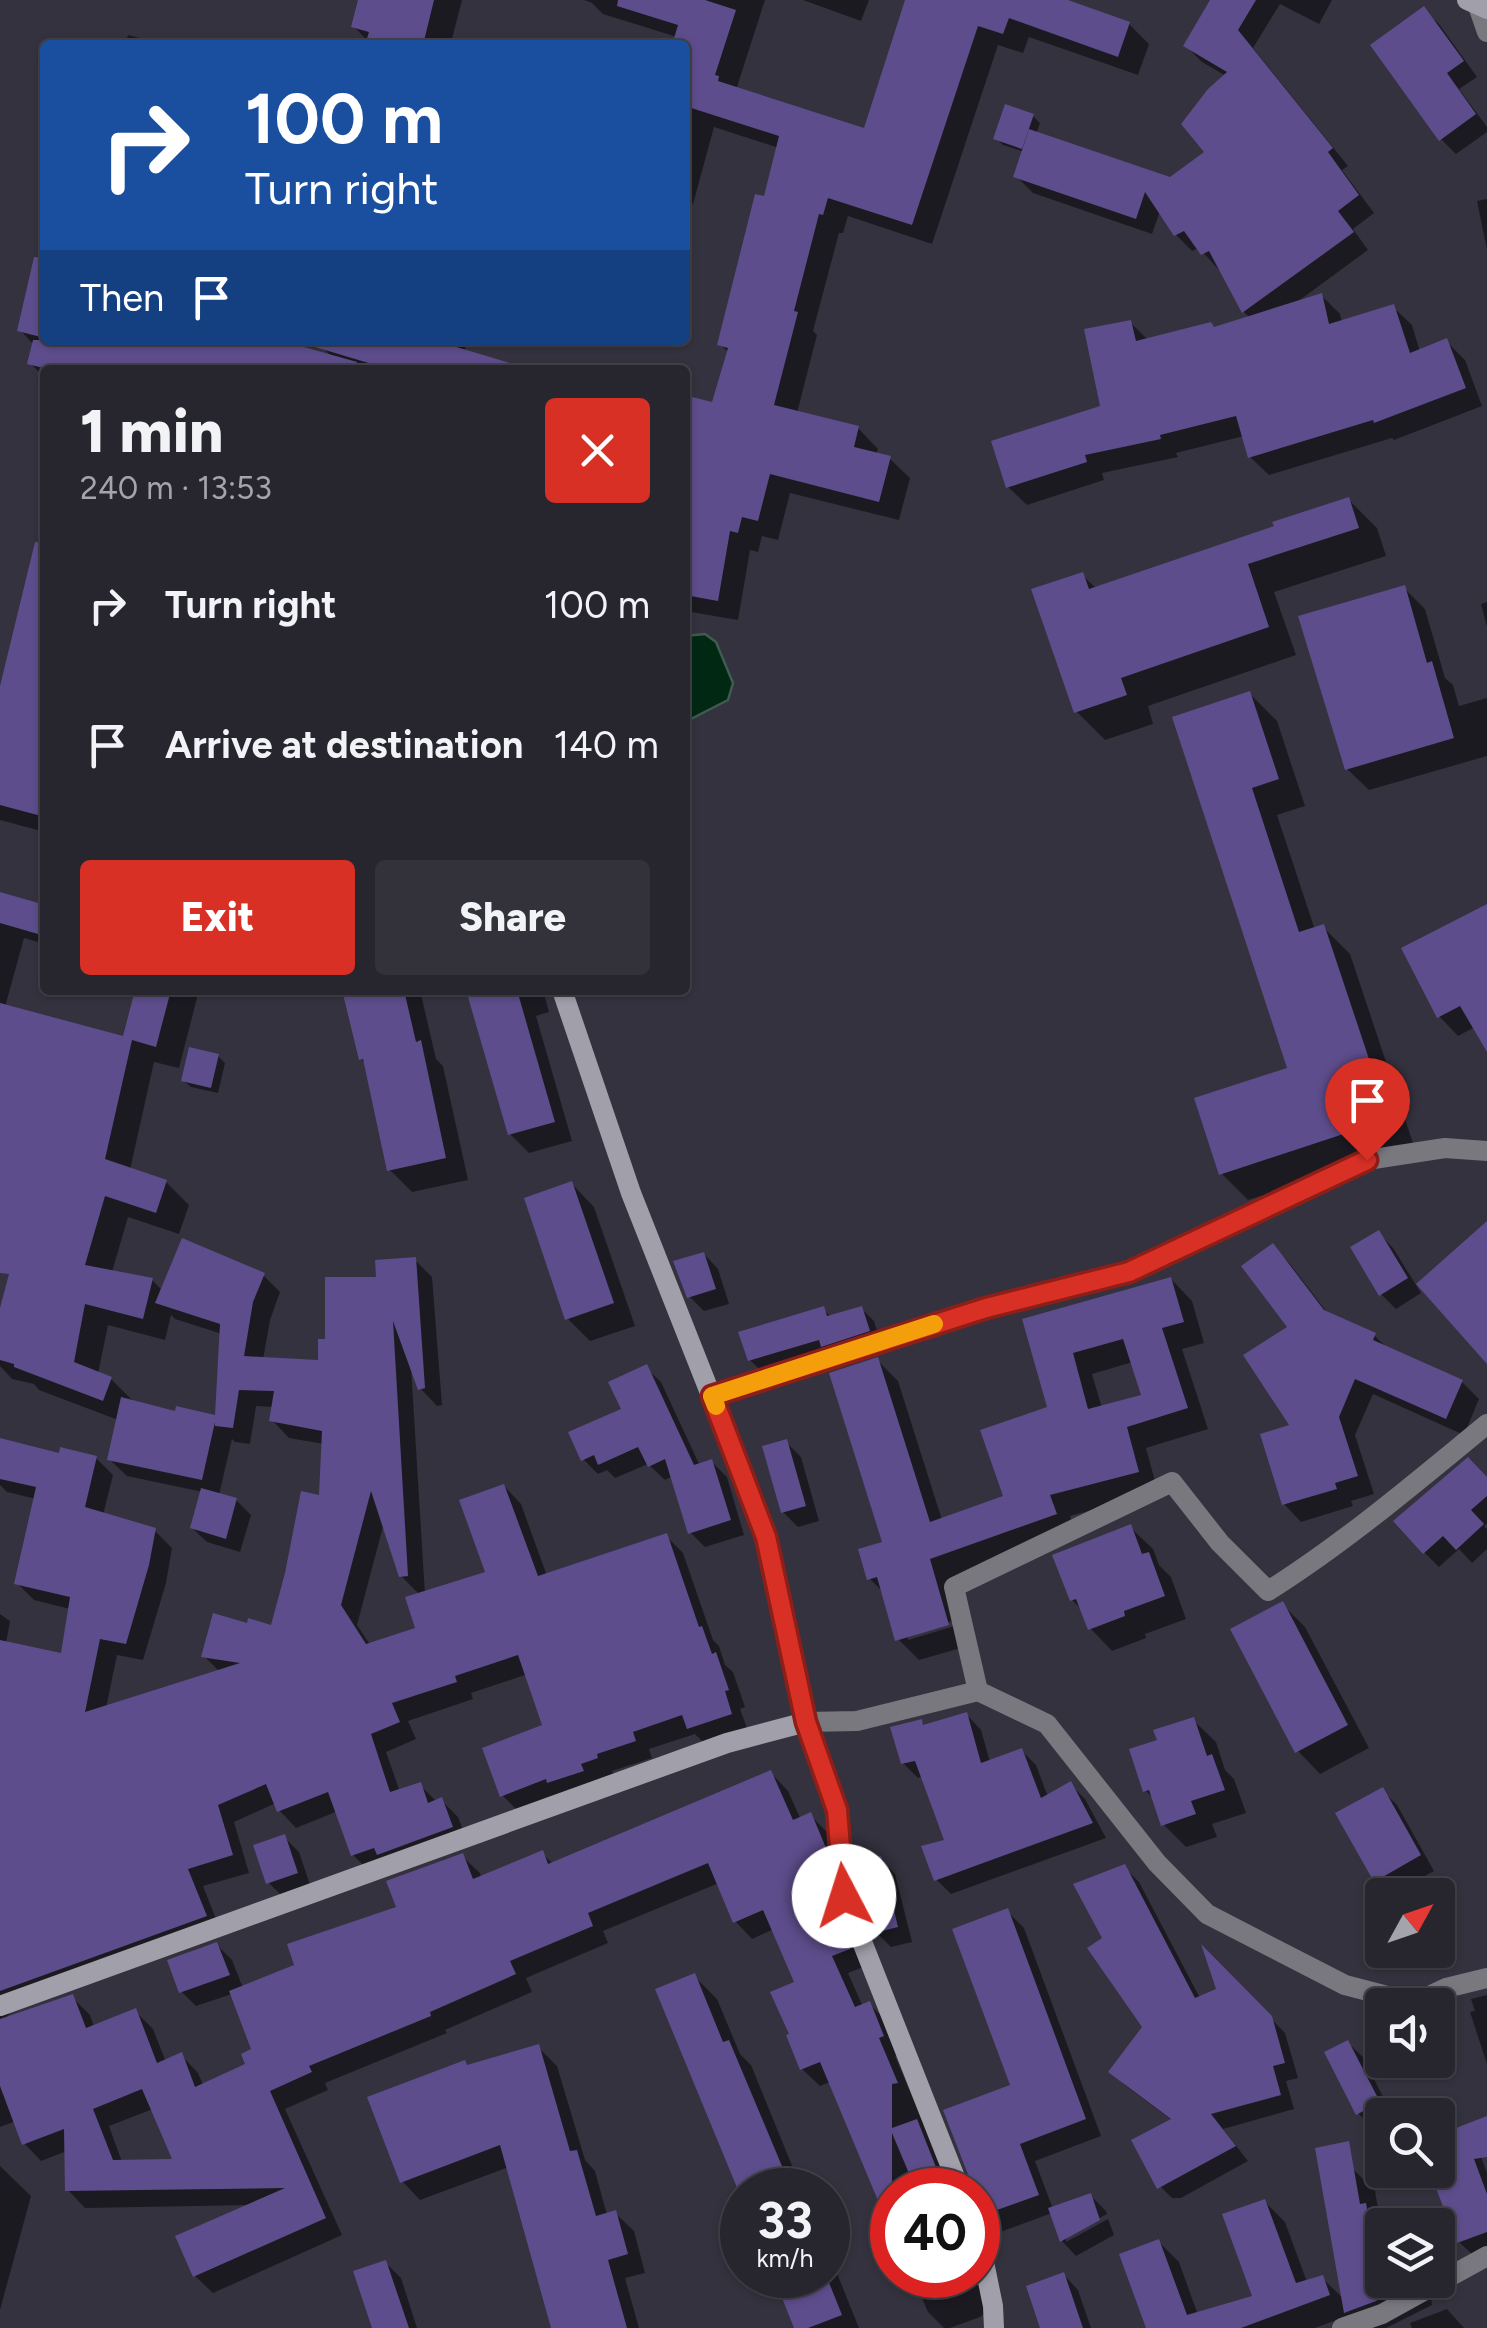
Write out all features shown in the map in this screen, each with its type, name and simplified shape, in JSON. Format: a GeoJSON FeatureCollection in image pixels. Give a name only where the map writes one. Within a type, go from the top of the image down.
{"type":"FeatureCollection","features":[{"type":"Feature","properties":{"kind":"street"},"geometry":{"type":"LineString","coordinates":[[1477,5],[1487,32]]}},
{"type":"Feature","properties":{"kind":"street"},"geometry":{"type":"LineString","coordinates":[[564,995],[631,1194],[766,1537],[806,1722],[837,1810],[844,1896],[951,2168]]}},
{"type":"Feature","properties":{"kind":"street"},"geometry":{"type":"LineString","coordinates":[[712,1396],[986,1308],[1129,1272],[1367,1160],[1445,1148],[1487,1151]]}},
{"type":"Feature","properties":{"kind":"street"},"geometry":{"type":"LineString","coordinates":[[978,1692],[954,1586],[1172,1482],[1220,1543],[1268,1590],[1371,1518],[1487,1424]]}},
{"type":"Feature","properties":{"kind":"street"},"geometry":{"type":"LineString","coordinates":[[0,2006],[727,1743],[806,1722],[858,1722],[978,1692],[1047,1724],[1157,1863],[1207,1914],[1345,1986],[1414,2003],[1446,1988],[1487,1978]]}},
{"type":"Feature","properties":{"kind":"street"},"geometry":{"type":"LineString","coordinates":[[1342,2328],[1382,2314],[1487,2256]]}},
{"type":"Feature","properties":{"kind":"street"},"geometry":{"type":"LineString","coordinates":[[991,2298],[994,2328]]}},
{"type":"Feature","properties":{"kind":"shaded area"},"geometry":{"type":"Polygon","coordinates":[[[705,634],[716,642],[733,683],[728,700],[690,719],[690,636],[705,634]]]}},
{"type":"Feature","properties":{"kind":"building"},"geometry":{"type":"Polygon","coordinates":[[[358,0],[434,0],[424,40],[367,40],[369,32],[351,27],[358,0]]]}},
{"type":"Feature","properties":{"kind":"building"},"geometry":{"type":"Polygon","coordinates":[[[618,0],[705,0],[736,10],[715,75],[719,76],[718,81],[864,128],[905,0],[1068,0],[1130,22],[1118,57],[1009,18],[1003,34],[978,26],[912,225],[828,198],[823,215],[819,214],[774,405],[859,426],[854,447],[891,456],[879,502],[770,474],[758,521],[742,517],[738,533],[730,531],[718,601],[690,596],[690,405],[692,397],[712,402],[728,348],[717,345],[755,194],[764,196],[779,136],[690,108],[690,40],[674,40],[678,25],[617,6],[618,0]]]}},
{"type":"Feature","properties":{"kind":"building"},"geometry":{"type":"Polygon","coordinates":[[[1210,0],[1256,0],[1238,30],[1333,148],[1328,152],[1359,195],[1338,211],[1354,232],[1242,313],[1209,251],[1201,255],[1184,231],[1174,236],[1145,192],[1136,219],[1013,177],[1029,129],[1170,177],[1204,152],[1181,124],[1227,72],[1183,46],[1210,0]]]}},
{"type":"Feature","properties":{"kind":"building"},"geometry":{"type":"Polygon","coordinates":[[[1424,6],[1464,61],[1447,73],[1476,114],[1439,141],[1370,45],[1424,6]]]}},
{"type":"Feature","properties":{"kind":"building"},"geometry":{"type":"Polygon","coordinates":[[[1005,104],[1034,114],[1022,149],[993,139],[1005,104]]]}},
{"type":"Feature","properties":{"kind":"building"},"geometry":{"type":"Polygon","coordinates":[[[34,257],[40,258],[40,337],[17,331],[34,257]]]}},
{"type":"Feature","properties":{"kind":"building"},"geometry":{"type":"Polygon","coordinates":[[[1322,293],[1329,324],[1394,304],[1410,353],[1447,338],[1466,388],[1374,423],[1373,420],[1248,458],[1236,416],[1160,435],[1161,439],[1085,455],[1087,462],[1006,488],[991,441],[1100,406],[1084,329],[1131,320],[1136,341],[1211,322],[1214,327],[1322,293]]]}},
{"type":"Feature","properties":{"kind":"building"},"geometry":{"type":"Polygon","coordinates":[[[33,340],[40,340],[40,345],[297,345],[357,362],[40,367],[27,364],[33,340]]]}},
{"type":"Feature","properties":{"kind":"building"},"geometry":{"type":"Polygon","coordinates":[[[450,345],[510,363],[375,365],[315,347],[450,345]]]}},
{"type":"Feature","properties":{"kind":"building"},"geometry":{"type":"Polygon","coordinates":[[[1349,497],[1359,528],[1248,564],[1269,627],[1121,678],[1127,695],[1074,713],[1031,589],[1083,572],[1089,589],[1349,497]]]}},
{"type":"Feature","properties":{"kind":"building"},"geometry":{"type":"Polygon","coordinates":[[[35,542],[40,542],[40,816],[0,805],[0,686],[35,542]]]}},
{"type":"Feature","properties":{"kind":"building"},"geometry":{"type":"Polygon","coordinates":[[[1405,585],[1454,738],[1345,770],[1298,616],[1405,585]]]}},
{"type":"Feature","properties":{"kind":"building"},"geometry":{"type":"Polygon","coordinates":[[[1250,691],[1279,779],[1252,788],[1299,932],[1324,924],[1389,1119],[1219,1175],[1194,1098],[1287,1068],[1172,717],[1250,691]]]}},
{"type":"Feature","properties":{"kind":"building"},"geometry":{"type":"Polygon","coordinates":[[[0,892],[40,904],[38,934],[0,923],[0,892]]]}},
{"type":"Feature","properties":{"kind":"building"},"geometry":{"type":"Polygon","coordinates":[[[1487,904],[1487,1052],[1460,1006],[1437,1018],[1401,948],[1487,904]]]}},
{"type":"Feature","properties":{"kind":"building"},"geometry":{"type":"Polygon","coordinates":[[[134,995],[170,995],[156,1047],[132,1040],[105,1159],[167,1180],[156,1213],[105,1196],[85,1265],[153,1278],[143,1319],[85,1304],[74,1362],[112,1377],[103,1401],[0,1360],[0,1308],[9,1274],[0,1273],[0,1003],[123,1036],[134,995]]]}},
{"type":"Feature","properties":{"kind":"building"},"geometry":{"type":"Polygon","coordinates":[[[343,995],[405,995],[416,1042],[421,1040],[446,1158],[387,1171],[363,1059],[359,1060],[343,995]]]}},
{"type":"Feature","properties":{"kind":"building"},"geometry":{"type":"Polygon","coordinates":[[[467,995],[518,995],[555,1122],[508,1135],[467,995]]]}},
{"type":"Feature","properties":{"kind":"building"},"geometry":{"type":"Polygon","coordinates":[[[189,1047],[219,1054],[211,1088],[181,1081],[189,1047]]]}},
{"type":"Feature","properties":{"kind":"building"},"geometry":{"type":"Polygon","coordinates":[[[572,1181],[614,1303],[565,1320],[524,1198],[572,1181]]]}},
{"type":"Feature","properties":{"kind":"building"},"geometry":{"type":"Polygon","coordinates":[[[1487,1221],[1487,1364],[1416,1284],[1487,1221]]]}},
{"type":"Feature","properties":{"kind":"building"},"geometry":{"type":"Polygon","coordinates":[[[1379,1230],[1408,1278],[1379,1296],[1350,1247],[1379,1230]]]}},
{"type":"Feature","properties":{"kind":"building"},"geometry":{"type":"Polygon","coordinates":[[[182,1238],[265,1273],[253,1302],[244,1356],[318,1360],[318,1339],[325,1339],[325,1277],[376,1277],[375,1260],[416,1257],[425,1388],[418,1390],[393,1321],[408,1576],[399,1577],[371,1491],[341,1605],[366,1644],[415,1628],[405,1597],[485,1572],[459,1500],[504,1484],[538,1576],[667,1533],[699,1627],[702,1626],[712,1654],[716,1652],[729,1690],[725,1691],[732,1714],[687,1729],[682,1715],[633,1732],[636,1741],[597,1754],[598,1758],[581,1764],[584,1771],[547,1783],[546,1779],[500,1797],[482,1748],[542,1725],[518,1655],[455,1676],[457,1682],[392,1703],[400,1722],[371,1734],[390,1792],[421,1782],[428,1803],[442,1797],[453,1827],[377,1855],[374,1848],[351,1856],[328,1792],[277,1812],[266,1784],[218,1805],[233,1855],[188,1869],[207,1916],[0,1991],[0,1640],[61,1653],[70,1597],[14,1584],[36,1487],[0,1479],[0,1438],[59,1453],[60,1447],[97,1456],[85,1507],[156,1528],[126,1644],[100,1639],[85,1712],[240,1663],[201,1657],[213,1613],[271,1625],[301,1491],[319,1495],[322,1431],[269,1421],[274,1391],[239,1390],[233,1428],[215,1426],[215,1422],[202,1480],[107,1460],[121,1397],[175,1411],[176,1406],[215,1415],[220,1324],[155,1303],[182,1238]]]}},
{"type":"Feature","properties":{"kind":"building"},"geometry":{"type":"Polygon","coordinates":[[[1273,1243],[1324,1310],[1376,1333],[1373,1340],[1463,1380],[1446,1419],[1355,1379],[1339,1417],[1358,1476],[1335,1483],[1337,1489],[1282,1505],[1260,1434],[1289,1425],[1243,1355],[1287,1327],[1241,1266],[1273,1243]]]}},
{"type":"Feature","properties":{"kind":"building"},"geometry":{"type":"Polygon","coordinates":[[[704,1252],[716,1289],[687,1298],[673,1261],[704,1252]]]}},
{"type":"Feature","properties":{"kind":"building"},"geometry":{"type":"Polygon","coordinates":[[[1171,1277],[1184,1322],[1162,1328],[1188,1408],[1127,1427],[1139,1472],[1050,1495],[1057,1514],[930,1559],[949,1625],[895,1641],[877,1577],[867,1580],[858,1549],[882,1542],[829,1373],[878,1357],[930,1522],[1003,1496],[980,1430],[1047,1407],[1022,1319],[1171,1277]],[[1123,1339],[1073,1353],[1088,1409],[1141,1395],[1123,1339]]]}},
{"type":"Feature","properties":{"kind":"building"},"geometry":{"type":"Polygon","coordinates":[[[824,1306],[827,1316],[862,1306],[870,1331],[821,1347],[819,1340],[748,1361],[738,1332],[824,1306]]]}},
{"type":"Feature","properties":{"kind":"building"},"geometry":{"type":"Polygon","coordinates":[[[647,1364],[694,1465],[712,1459],[731,1520],[688,1534],[665,1459],[648,1467],[638,1447],[598,1465],[594,1455],[581,1461],[568,1432],[621,1409],[608,1382],[647,1364]]]}},
{"type":"Feature","properties":{"kind":"building"},"geometry":{"type":"Polygon","coordinates":[[[787,1439],[806,1506],[781,1513],[762,1446],[787,1439]]]}},
{"type":"Feature","properties":{"kind":"building"},"geometry":{"type":"Polygon","coordinates":[[[1468,1457],[1487,1477],[1487,1496],[1471,1510],[1484,1524],[1456,1550],[1443,1536],[1423,1554],[1393,1521],[1468,1457]]]}},
{"type":"Feature","properties":{"kind":"building"},"geometry":{"type":"Polygon","coordinates":[[[201,1488],[237,1498],[226,1539],[190,1528],[201,1488]]]}},
{"type":"Feature","properties":{"kind":"building"},"geometry":{"type":"Polygon","coordinates":[[[1131,1524],[1142,1554],[1149,1552],[1165,1596],[1088,1630],[1076,1599],[1070,1601],[1052,1555],[1131,1524]]]}},
{"type":"Feature","properties":{"kind":"building"},"geometry":{"type":"Polygon","coordinates":[[[1283,1601],[1348,1725],[1295,1753],[1230,1629],[1283,1601]]]}},
{"type":"Feature","properties":{"kind":"building"},"geometry":{"type":"Polygon","coordinates":[[[967,1712],[981,1763],[1022,1748],[1041,1798],[1071,1781],[1093,1823],[934,1881],[921,1846],[944,1840],[915,1761],[901,1764],[890,1727],[922,1719],[923,1725],[967,1712]]]}},
{"type":"Feature","properties":{"kind":"building"},"geometry":{"type":"Polygon","coordinates":[[[1194,1717],[1207,1756],[1212,1754],[1225,1790],[1191,1801],[1196,1814],[1161,1826],[1149,1790],[1143,1792],[1129,1749],[1157,1740],[1153,1730],[1194,1717]]]}},
{"type":"Feature","properties":{"kind":"building"},"geometry":{"type":"Polygon","coordinates":[[[771,1770],[793,1820],[811,1812],[826,1848],[830,1898],[850,1949],[832,1956],[855,2007],[870,2001],[884,2036],[879,2038],[898,2083],[892,2084],[892,2128],[917,2119],[936,2168],[907,2168],[892,2133],[892,2168],[870,2168],[870,2181],[820,2062],[800,2070],[786,2035],[789,2034],[770,1992],[794,1982],[763,1910],[733,1923],[708,1863],[588,1913],[593,1926],[510,1961],[516,1974],[430,2012],[431,2016],[309,2066],[312,2072],[270,2091],[326,2218],[193,2277],[175,2236],[285,2188],[65,2191],[64,2129],[22,2145],[0,2086],[0,2019],[73,1994],[86,2028],[136,2008],[157,2063],[182,2052],[195,2087],[245,2064],[241,2054],[251,2049],[229,1991],[294,1965],[287,1944],[396,1907],[386,1881],[463,1853],[473,1879],[543,1850],[548,1864],[771,1770]],[[142,2089],[93,2109],[113,2160],[172,2159],[142,2089]]]}},
{"type":"Feature","properties":{"kind":"building"},"geometry":{"type":"Polygon","coordinates":[[[1383,1787],[1421,1855],[1381,1878],[1372,1878],[1335,1813],[1383,1787]]]}},
{"type":"Feature","properties":{"kind":"building"},"geometry":{"type":"Polygon","coordinates":[[[285,1834],[298,1873],[266,1884],[253,1845],[285,1834]]]}},
{"type":"Feature","properties":{"kind":"building"},"geometry":{"type":"Polygon","coordinates":[[[881,1856],[898,1927],[874,1933],[858,1893],[855,1862],[881,1856]]]}},
{"type":"Feature","properties":{"kind":"building"},"geometry":{"type":"Polygon","coordinates":[[[1125,1864],[1195,1998],[1216,1989],[1201,1944],[1272,2016],[1285,2063],[1273,2066],[1281,2095],[1211,2114],[1236,2146],[1157,2189],[1131,2140],[1171,2119],[1108,2072],[1142,2027],[1087,1948],[1102,1938],[1073,1884],[1125,1864]]]}},
{"type":"Feature","properties":{"kind":"building"},"geometry":{"type":"Polygon","coordinates":[[[1008,1908],[1086,2119],[1020,2144],[1039,2195],[1000,2209],[1000,2168],[965,2168],[943,2110],[1010,2085],[952,1929],[1008,1908]]]}},
{"type":"Feature","properties":{"kind":"building"},"geometry":{"type":"Polygon","coordinates":[[[217,1942],[230,1975],[179,1993],[167,1960],[217,1942]]]}},
{"type":"Feature","properties":{"kind":"building"},"geometry":{"type":"Polygon","coordinates":[[[695,1973],[723,2042],[729,2040],[783,2168],[729,2168],[655,1989],[695,1973]]]}},
{"type":"Feature","properties":{"kind":"building"},"geometry":{"type":"Polygon","coordinates":[[[1348,2040],[1378,2098],[1365,2098],[1365,2110],[1356,2115],[1324,2052],[1348,2040]]]}},
{"type":"Feature","properties":{"kind":"building"},"geometry":{"type":"Polygon","coordinates":[[[539,2044],[570,2151],[577,2150],[596,2216],[616,2210],[628,2254],[608,2260],[627,2328],[551,2328],[500,2145],[400,2183],[367,2097],[465,2060],[467,2065],[539,2044]]]}},
{"type":"Feature","properties":{"kind":"building"},"geometry":{"type":"Polygon","coordinates":[[[1487,2116],[1487,2157],[1474,2159],[1487,2194],[1487,2232],[1457,2243],[1455,2208],[1444,2208],[1436,2188],[1455,2188],[1455,2128],[1487,2116]]]}},
{"type":"Feature","properties":{"kind":"building"},"geometry":{"type":"Polygon","coordinates":[[[1349,2141],[1360,2204],[1366,2203],[1367,2208],[1365,2298],[1382,2298],[1344,2313],[1315,2148],[1349,2141]]]}},
{"type":"Feature","properties":{"kind":"building"},"geometry":{"type":"Polygon","coordinates":[[[1091,2193],[1100,2220],[1060,2242],[1048,2208],[1091,2193]]]}},
{"type":"Feature","properties":{"kind":"building"},"geometry":{"type":"Polygon","coordinates":[[[1265,2199],[1296,2283],[1323,2275],[1330,2295],[1241,2328],[1146,2328],[1119,2254],[1159,2239],[1187,2315],[1252,2296],[1222,2214],[1265,2199]]]}},
{"type":"Feature","properties":{"kind":"building"},"geometry":{"type":"Polygon","coordinates":[[[386,2260],[409,2328],[372,2328],[353,2271],[386,2260]]]}},
{"type":"Feature","properties":{"kind":"building"},"geometry":{"type":"Polygon","coordinates":[[[1064,2272],[1083,2328],[1040,2328],[1026,2286],[1064,2272]]]}},
{"type":"Feature","properties":{"kind":"building"},"geometry":{"type":"Polygon","coordinates":[[[782,2298],[835,2298],[842,2315],[808,2328],[794,2328],[782,2298]]]}},
{"type":"Feature","properties":{"kind":"slow traffic"},"geometry":{"type":"LineString","coordinates":[[716,1406],[712,1396],[934,1324]]}},
{"type":"Feature","properties":{"kind":"route"},"geometry":{"type":"LineString","coordinates":[[844,1896],[837,1810],[806,1722],[766,1537],[712,1396],[986,1308],[1129,1272],[1367,1160]]}}]}
